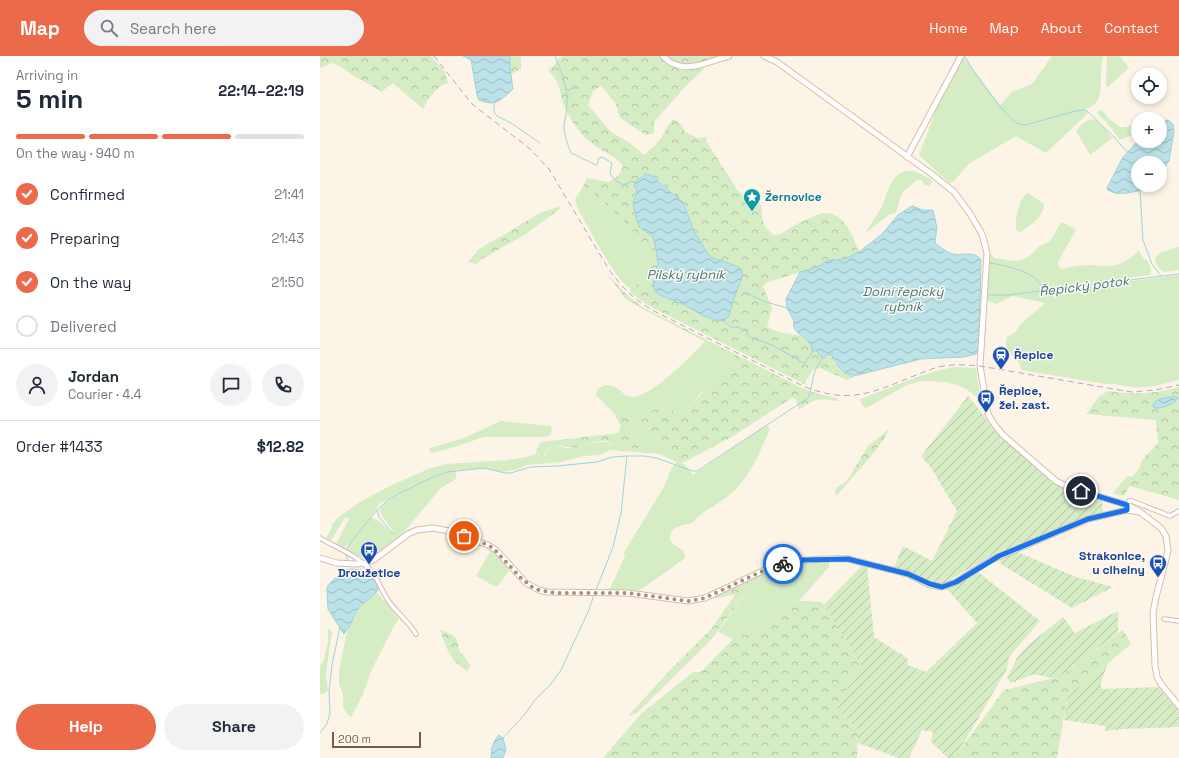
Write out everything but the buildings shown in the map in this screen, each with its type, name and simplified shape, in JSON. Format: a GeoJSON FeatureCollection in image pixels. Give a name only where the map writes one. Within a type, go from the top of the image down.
{"type":"FeatureCollection","features":[{"type":"Feature","properties":{"kind":"street"},"geometry":{"type":"LineString","coordinates":[[663,56],[672,64],[685,68],[729,56]]}},
{"type":"Feature","properties":{"kind":"street"},"geometry":{"type":"LineString","coordinates":[[764,56],[777,62],[933,175],[954,192],[977,224],[982,234],[987,253],[980,372],[988,414],[997,430],[1062,485],[1140,512],[1161,528],[1168,541],[1168,551],[1154,609],[1154,651],[1156,671],[1159,681],[1178,702]]}},
{"type":"Feature","properties":{"kind":"street"},"geometry":{"type":"LineString","coordinates":[[907,157],[962,56]]}},
{"type":"Feature","properties":{"kind":"street"},"geometry":{"type":"LineString","coordinates":[[1127,508],[1129,501],[1132,501],[1170,516],[1179,511]]}},
{"type":"Feature","properties":{"kind":"street"},"geometry":{"type":"LineString","coordinates":[[320,558],[337,563],[363,563],[376,559],[414,531],[433,528],[445,530],[488,545],[498,551],[526,583],[539,590],[555,593],[628,593],[688,601],[705,598],[771,567],[804,560],[839,559],[848,559],[908,574],[930,584],[942,587],[956,582],[995,558],[1088,519],[1127,508]]}},
{"type":"Feature","properties":{"kind":"street"},"geometry":{"type":"LineString","coordinates":[[320,538],[357,557],[375,577],[390,603],[411,626],[416,634]]}},
{"type":"Feature","properties":{"kind":"street"},"geometry":{"type":"LineString","coordinates":[[1164,619],[1179,621]]}},
{"type":"Feature","properties":{"kind":"green space"},"geometry":{"type":"Polygon","coordinates":[[[320,56],[431,56],[445,72],[448,83],[441,86],[434,93],[427,101],[423,109],[393,83],[381,92],[335,64],[332,63],[320,68],[320,56]]]}},
{"type":"Feature","properties":{"kind":"green space"},"geometry":{"type":"Polygon","coordinates":[[[510,56],[521,56],[521,69],[510,75],[510,56]]]}},
{"type":"Feature","properties":{"kind":"green space"},"geometry":{"type":"Polygon","coordinates":[[[562,56],[660,56],[674,67],[688,69],[701,67],[704,69],[685,87],[654,122],[654,133],[646,135],[620,118],[616,104],[601,86],[593,91],[588,105],[611,132],[630,143],[644,155],[659,141],[668,125],[674,119],[682,125],[685,132],[698,138],[706,137],[707,142],[738,191],[760,204],[763,222],[773,235],[781,234],[795,225],[824,213],[831,214],[843,221],[851,233],[859,252],[844,259],[831,260],[818,267],[768,282],[763,286],[772,309],[767,327],[778,332],[804,338],[820,356],[828,354],[832,355],[835,363],[851,376],[858,375],[847,380],[820,368],[813,370],[804,384],[657,310],[631,293],[630,288],[642,281],[650,269],[650,260],[646,251],[632,231],[613,211],[586,188],[582,189],[587,178],[609,182],[619,175],[623,167],[618,160],[601,150],[580,132],[564,106],[559,87],[555,79],[548,71],[562,56]],[[642,175],[635,182],[634,185],[637,190],[633,204],[639,227],[654,238],[658,264],[654,277],[654,288],[664,297],[685,305],[711,319],[716,320],[729,316],[742,273],[736,266],[711,258],[694,231],[688,214],[673,192],[651,175],[642,175]]]}},
{"type":"Feature","properties":{"kind":"green space"},"geometry":{"type":"Polygon","coordinates":[[[666,56],[721,56],[697,64],[685,65],[673,62],[666,56]]]}},
{"type":"Feature","properties":{"kind":"green space"},"geometry":{"type":"Polygon","coordinates":[[[1052,56],[1103,56],[1098,100],[1091,107],[1085,109],[1088,112],[1086,115],[1046,153],[1016,136],[970,163],[952,183],[949,183],[919,155],[945,89],[962,58],[964,57],[1000,105],[1012,92],[1032,84],[1052,56]]]}},
{"type":"Feature","properties":{"kind":"green space"},"geometry":{"type":"Polygon","coordinates":[[[1107,56],[1120,56],[1129,68],[1108,87],[1106,85],[1107,56]]]}},
{"type":"Feature","properties":{"kind":"green space"},"geometry":{"type":"Polygon","coordinates":[[[1099,110],[1102,110],[1108,118],[1120,127],[1131,125],[1131,136],[1119,139],[1108,124],[1097,113],[1099,110]]]}},
{"type":"Feature","properties":{"kind":"green space"},"geometry":{"type":"Polygon","coordinates":[[[1090,119],[1100,123],[1112,138],[1090,155],[1076,131],[1081,125],[1090,119]]]}},
{"type":"Feature","properties":{"kind":"green space"},"geometry":{"type":"Polygon","coordinates":[[[906,171],[914,171],[931,179],[932,182],[930,186],[925,185],[921,180],[917,180],[904,191],[900,198],[896,213],[890,214],[867,232],[882,206],[893,180],[896,176],[906,171]]]}},
{"type":"Feature","properties":{"kind":"green space"},"geometry":{"type":"Polygon","coordinates":[[[586,188],[623,220],[632,230],[646,251],[650,260],[650,269],[648,274],[642,281],[630,288],[617,275],[602,252],[578,209],[575,199],[582,189],[586,188]]]}},
{"type":"Feature","properties":{"kind":"green space"},"geometry":{"type":"Polygon","coordinates":[[[1028,193],[1044,204],[1042,213],[1039,217],[1021,232],[1016,229],[1016,219],[1023,198],[1028,193]]]}},
{"type":"Feature","properties":{"kind":"green space"},"geometry":{"type":"Polygon","coordinates":[[[560,206],[561,208],[526,234],[482,259],[476,264],[468,262],[479,249],[540,213],[560,206]]]}},
{"type":"Feature","properties":{"kind":"green space"},"geometry":{"type":"Polygon","coordinates":[[[1062,222],[1076,230],[1058,262],[1061,269],[1086,265],[1113,266],[1126,261],[1139,250],[1143,259],[1147,260],[1151,268],[1150,275],[1058,287],[1057,293],[1085,287],[1179,275],[1179,380],[1155,386],[1128,387],[1021,370],[1018,361],[1007,347],[1007,337],[1015,332],[1021,324],[1045,303],[1013,296],[996,304],[987,301],[990,253],[995,258],[1013,261],[1022,260],[1032,254],[1038,247],[1049,242],[1062,222]]]}},
{"type":"Feature","properties":{"kind":"green space"},"geometry":{"type":"Polygon","coordinates":[[[1179,247],[1179,270],[1164,272],[1161,270],[1156,263],[1156,256],[1179,247]]]}},
{"type":"Feature","properties":{"kind":"green space"},"geometry":{"type":"Polygon","coordinates":[[[607,274],[628,296],[644,308],[802,388],[818,394],[837,398],[839,401],[818,400],[799,410],[796,399],[792,398],[730,438],[682,463],[679,462],[673,452],[638,419],[629,422],[624,431],[642,448],[628,447],[601,441],[577,447],[552,446],[548,448],[541,457],[535,454],[542,442],[618,433],[621,426],[615,416],[616,415],[625,416],[636,414],[645,418],[656,408],[661,407],[678,413],[683,412],[713,382],[737,363],[737,359],[735,357],[637,306],[625,298],[607,274]]]}},
{"type":"Feature","properties":{"kind":"green space"},"geometry":{"type":"Polygon","coordinates":[[[705,341],[735,357],[737,359],[737,363],[700,394],[683,412],[678,413],[661,407],[656,408],[645,418],[636,414],[625,416],[616,415],[596,395],[598,389],[604,385],[617,388],[628,396],[632,397],[649,391],[671,375],[705,341]]]}},
{"type":"Feature","properties":{"kind":"green space"},"geometry":{"type":"Polygon","coordinates":[[[955,367],[976,368],[979,399],[965,388],[947,382],[921,381],[907,385],[866,408],[861,403],[861,399],[896,385],[931,373],[955,367]]]}},
{"type":"Feature","properties":{"kind":"green space"},"geometry":{"type":"Polygon","coordinates":[[[1179,387],[1179,500],[1130,486],[1124,496],[1113,493],[1127,476],[1132,477],[1139,469],[1142,460],[1158,443],[1156,420],[1086,414],[1100,396],[1108,391],[1144,393],[1179,387]]]}},
{"type":"Feature","properties":{"kind":"green space"},"geometry":{"type":"Polygon","coordinates":[[[968,396],[993,429],[1003,439],[1065,490],[1102,501],[1103,512],[990,556],[945,583],[933,583],[909,571],[894,568],[903,546],[932,561],[957,511],[922,455],[968,396]]]}},
{"type":"Feature","properties":{"kind":"green space"},"geometry":{"type":"Polygon","coordinates":[[[638,419],[673,452],[679,462],[685,465],[693,475],[766,425],[770,428],[753,465],[739,486],[727,497],[701,514],[693,522],[677,527],[672,532],[670,536],[671,541],[674,545],[684,551],[684,559],[643,588],[636,591],[608,590],[614,581],[624,558],[625,555],[623,554],[664,487],[671,469],[677,462],[659,454],[610,450],[600,455],[583,456],[561,462],[527,465],[516,470],[501,472],[485,469],[456,470],[456,479],[441,488],[398,539],[373,557],[363,558],[350,551],[347,546],[350,541],[345,547],[342,548],[336,544],[349,519],[345,517],[331,541],[326,538],[332,524],[336,519],[360,502],[390,486],[428,469],[447,464],[507,460],[536,454],[538,456],[545,455],[548,449],[552,446],[568,448],[605,442],[611,443],[611,447],[612,443],[641,448],[624,431],[629,422],[638,419]],[[431,479],[380,503],[369,519],[371,517],[393,532],[380,512],[380,507],[385,502],[431,479]]]}},
{"type":"Feature","properties":{"kind":"green space"},"geometry":{"type":"Polygon","coordinates":[[[501,421],[551,426],[552,429],[550,435],[545,437],[484,437],[431,453],[429,449],[464,438],[501,421]]]}},
{"type":"Feature","properties":{"kind":"green space"},"geometry":{"type":"Polygon","coordinates":[[[889,429],[875,451],[839,493],[835,495],[836,488],[847,481],[868,446],[889,429]]]}},
{"type":"Feature","properties":{"kind":"green space"},"geometry":{"type":"Polygon","coordinates":[[[491,550],[499,556],[509,571],[498,586],[494,586],[476,576],[491,550]]]}},
{"type":"Feature","properties":{"kind":"green space"},"geometry":{"type":"Polygon","coordinates":[[[1017,552],[1076,577],[1113,587],[1072,608],[999,563],[1001,559],[1017,552]]]}},
{"type":"Feature","properties":{"kind":"green space"},"geometry":{"type":"Polygon","coordinates":[[[829,562],[829,567],[799,601],[768,626],[733,639],[718,632],[753,583],[764,573],[786,566],[829,562]]]}},
{"type":"Feature","properties":{"kind":"green space"},"geometry":{"type":"Polygon","coordinates":[[[862,565],[867,566],[874,637],[907,658],[908,665],[926,672],[977,623],[946,588],[978,572],[1040,621],[1009,657],[1007,669],[955,758],[948,758],[931,742],[933,732],[922,730],[909,758],[899,758],[858,743],[858,730],[837,708],[861,665],[824,605],[862,565]]]}},
{"type":"Feature","properties":{"kind":"green space"},"geometry":{"type":"Polygon","coordinates":[[[764,573],[760,580],[753,583],[711,640],[637,713],[630,716],[629,715],[672,668],[712,628],[735,595],[715,599],[715,596],[764,573]]]}},
{"type":"Feature","properties":{"kind":"green space"},"geometry":{"type":"Polygon","coordinates":[[[378,593],[399,619],[372,669],[363,694],[351,717],[347,714],[343,706],[343,693],[339,685],[339,671],[346,636],[351,623],[362,604],[378,593]]]}},
{"type":"Feature","properties":{"kind":"green space"},"geometry":{"type":"Polygon","coordinates":[[[799,601],[822,602],[861,665],[837,708],[858,730],[857,758],[603,758],[641,714],[693,672],[703,670],[733,639],[768,626],[799,601]]]}},
{"type":"Feature","properties":{"kind":"green space"},"geometry":{"type":"Polygon","coordinates":[[[1118,611],[1118,633],[1058,677],[1052,678],[1034,674],[1011,683],[1007,678],[1017,658],[1027,646],[1063,617],[1075,633],[1118,611]]]}},
{"type":"Feature","properties":{"kind":"green space"},"geometry":{"type":"Polygon","coordinates":[[[328,628],[332,632],[326,673],[328,690],[325,693],[320,694],[320,666],[324,660],[328,641],[328,628]]]}},
{"type":"Feature","properties":{"kind":"green space"},"geometry":{"type":"Polygon","coordinates":[[[440,629],[454,636],[457,640],[459,650],[470,665],[468,671],[462,668],[453,659],[444,642],[440,629]]]}},
{"type":"Feature","properties":{"kind":"green space"},"geometry":{"type":"Polygon","coordinates":[[[1123,630],[1131,644],[1067,697],[1057,758],[954,758],[1004,690],[1058,677],[1123,630]]]}},
{"type":"Feature","properties":{"kind":"green space"},"geometry":{"type":"Polygon","coordinates":[[[1108,663],[1101,682],[1101,689],[1158,687],[1179,711],[1179,727],[1105,731],[1105,726],[1064,720],[1067,697],[1108,663]]]}},
{"type":"Feature","properties":{"kind":"water"},"geometry":{"type":"Polygon","coordinates":[[[463,56],[510,56],[513,89],[498,101],[490,103],[479,100],[471,60],[463,56]]]}},
{"type":"Feature","properties":{"kind":"water"},"geometry":{"type":"Polygon","coordinates":[[[1167,120],[1173,124],[1174,131],[1169,161],[1167,164],[1167,156],[1131,156],[1131,192],[1135,192],[1116,193],[1111,192],[1107,189],[1108,186],[1123,157],[1131,148],[1167,148],[1167,120]]]}},
{"type":"Feature","properties":{"kind":"water","name":"Pilský rybník"},"geometry":{"type":"Polygon","coordinates":[[[645,174],[651,175],[683,202],[694,231],[711,257],[741,269],[743,275],[729,316],[724,321],[704,316],[685,305],[659,295],[655,291],[653,284],[658,264],[655,243],[652,236],[639,227],[633,204],[637,190],[634,185],[635,182],[645,174]]]}},
{"type":"Feature","properties":{"kind":"water","name":"Dolní řepický rybník"},"geometry":{"type":"Polygon","coordinates":[[[912,206],[923,210],[933,210],[937,228],[936,244],[951,253],[972,254],[981,260],[978,351],[976,354],[963,357],[921,359],[858,375],[845,373],[839,367],[832,355],[828,354],[824,358],[820,356],[817,351],[812,351],[809,342],[795,330],[794,321],[787,308],[786,299],[800,272],[818,267],[831,260],[844,259],[859,252],[882,234],[898,215],[912,206]]]}},
{"type":"Feature","properties":{"kind":"water"},"geometry":{"type":"Polygon","coordinates":[[[1175,396],[1178,399],[1169,405],[1162,408],[1153,407],[1155,401],[1175,396]]]}},
{"type":"Feature","properties":{"kind":"water"},"geometry":{"type":"Polygon","coordinates":[[[345,570],[360,570],[368,573],[377,584],[378,590],[359,608],[344,634],[328,609],[327,590],[328,585],[331,582],[345,570]]]}},
{"type":"Feature","properties":{"kind":"water"},"geometry":{"type":"Polygon","coordinates":[[[499,735],[503,738],[506,750],[503,758],[491,758],[493,745],[499,735]]]}},
{"type":"Feature","properties":{"kind":"waterway","name":"Řepický potok"},"geometry":{"type":"LineString","coordinates":[[555,56],[564,79],[566,91],[567,107],[564,129],[571,153],[596,165],[599,158],[602,157],[612,163],[610,174],[616,181],[624,185],[632,181],[636,183]]}},
{"type":"Feature","properties":{"kind":"waterway"},"geometry":{"type":"LineString","coordinates":[[965,56],[979,79],[1016,123],[1026,125],[1075,111],[1086,110],[1128,153]]}},
{"type":"Feature","properties":{"kind":"waterway"},"geometry":{"type":"LineString","coordinates":[[566,89],[569,90],[572,88],[579,88]]}},
{"type":"Feature","properties":{"kind":"waterway"},"geometry":{"type":"LineString","coordinates":[[494,103],[494,112],[497,116],[511,123],[540,143]]}},
{"type":"Feature","properties":{"kind":"waterway"},"geometry":{"type":"LineString","coordinates":[[1140,192],[1143,240],[1152,264],[1161,276]]}},
{"type":"Feature","properties":{"kind":"waterway"},"geometry":{"type":"LineString","coordinates":[[988,263],[1006,266],[1025,272],[1035,278],[1046,290]]}},
{"type":"Feature","properties":{"kind":"waterway","name":"Řepický potok"},"geometry":{"type":"LineString","coordinates":[[989,295],[1008,295],[1179,274]]}},
{"type":"Feature","properties":{"kind":"waterway","name":"Řepický potok"},"geometry":{"type":"LineString","coordinates":[[747,293],[763,301],[787,308]]}},
{"type":"Feature","properties":{"kind":"waterway"},"geometry":{"type":"LineString","coordinates":[[723,320],[731,327],[738,327],[746,331],[749,337],[772,345],[802,362],[805,363],[813,351]]}},
{"type":"Feature","properties":{"kind":"waterway"},"geometry":{"type":"LineString","coordinates":[[346,551],[351,542],[377,510],[389,499],[435,476],[447,472],[484,468],[511,473],[530,467],[597,462],[612,457],[627,456],[645,456],[656,458],[693,471],[697,471],[808,398],[815,371],[822,356]]}},
{"type":"Feature","properties":{"kind":"waterway"},"geometry":{"type":"LineString","coordinates":[[596,590],[613,547],[621,513],[627,456]]}},
{"type":"Feature","properties":{"kind":"waterway"},"geometry":{"type":"LineString","coordinates":[[377,510],[379,517],[393,534]]}},
{"type":"Feature","properties":{"kind":"waterway"},"geometry":{"type":"LineString","coordinates":[[346,554],[348,561]]}},
{"type":"Feature","properties":{"kind":"waterway"},"geometry":{"type":"LineString","coordinates":[[503,738],[525,714],[534,701],[551,684],[561,670],[588,612],[594,595]]}},
{"type":"Feature","properties":{"kind":"waterway"},"geometry":{"type":"LineString","coordinates":[[320,733],[327,724],[330,713],[329,691],[332,665],[340,627]]}},
{"type":"Feature","properties":{"kind":"railway"},"geometry":{"type":"LineString","coordinates":[[434,56],[472,104],[529,148],[549,169],[608,268],[629,293],[641,303],[656,312],[803,386],[833,395],[858,395],[883,388],[935,368],[957,365],[980,366],[1131,392],[1155,390],[1179,385]]}},
{"type":"Feature","properties":{"kind":"way so far"},"geometry":{"type":"LineString","coordinates":[[464,536],[488,545],[498,551],[521,578],[532,587],[555,593],[628,593],[688,601],[705,598],[771,567],[783,564]]}},
{"type":"Feature","properties":{"kind":"place","name":"Žernovice"},"geometry":{"type":"Point","coordinates":[752,212]}},
{"type":"Feature","properties":{"kind":"place","name":"Řepice"},"geometry":{"type":"Point","coordinates":[1001,370]}},
{"type":"Feature","properties":{"kind":"place","name":"Řepice, žel. zast."},"geometry":{"type":"Point","coordinates":[986,413]}},
{"type":"Feature","properties":{"kind":"place","name":"Droužetice"},"geometry":{"type":"Point","coordinates":[369,565]}},
{"type":"Feature","properties":{"kind":"place","name":"Strakonice, u cihelny"},"geometry":{"type":"Point","coordinates":[1158,578]}},
{"type":"Feature","properties":{"kind":"route"},"geometry":{"type":"LineString","coordinates":[[783,564],[804,560],[848,559],[908,574],[930,584],[942,587],[956,582],[990,560],[999,556],[1088,519],[1127,510],[1128,508],[1127,505],[1081,491]]}}]}
